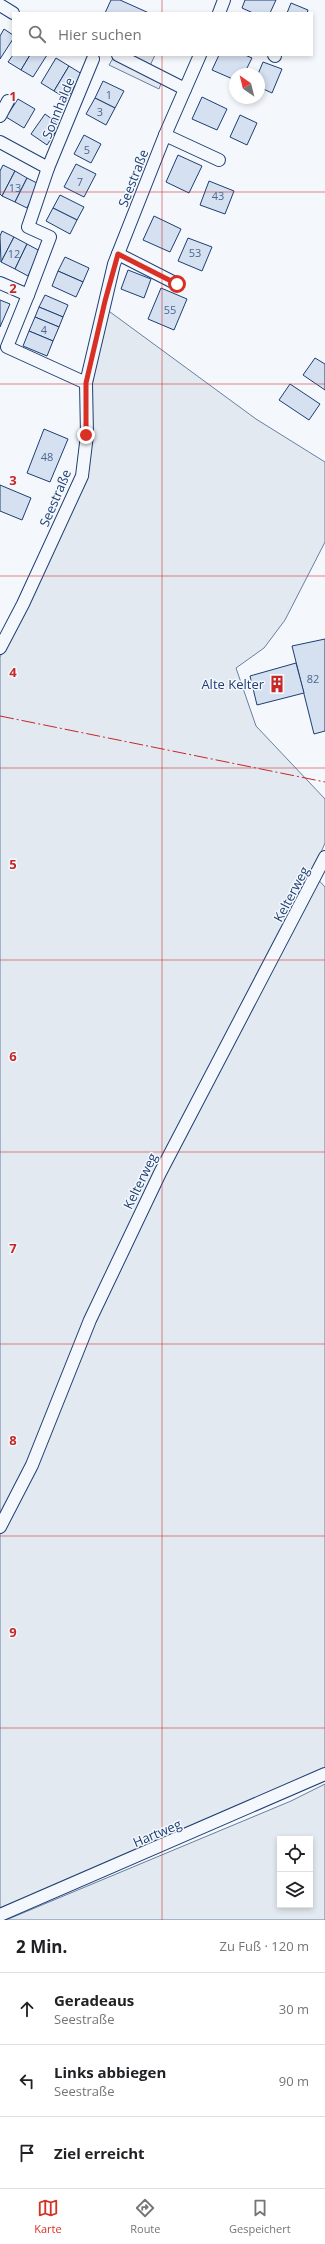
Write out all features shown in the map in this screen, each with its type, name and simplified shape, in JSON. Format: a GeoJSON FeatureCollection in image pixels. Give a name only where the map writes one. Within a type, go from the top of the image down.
{"type":"FeatureCollection","features":[{"type":"Feature","properties":{"kind":"street"},"geometry":{"type":"LineString","coordinates":[[219,12],[224,0]]}},
{"type":"Feature","properties":{"kind":"street"},"geometry":{"type":"LineString","coordinates":[[0,5],[12,12]]}},
{"type":"Feature","properties":{"kind":"street","name":"Sonnhalde"},"geometry":{"type":"LineString","coordinates":[[28,295],[50,237],[28,227],[48,168],[92,56]]}},
{"type":"Feature","properties":{"kind":"street"},"geometry":{"type":"LineString","coordinates":[[120,56],[185,89]]}},
{"type":"Feature","properties":{"kind":"street","name":"Seestraße"},"geometry":{"type":"LineString","coordinates":[[0,648],[23,604],[82,476],[86,435],[86,383],[105,301],[118,254],[165,135],[200,56]]}},
{"type":"Feature","properties":{"kind":"street"},"geometry":{"type":"LineString","coordinates":[[0,116],[8,101]]}},
{"type":"Feature","properties":{"kind":"street"},"geometry":{"type":"LineString","coordinates":[[165,135],[219,160]]}},
{"type":"Feature","properties":{"kind":"street"},"geometry":{"type":"LineString","coordinates":[[0,142],[48,168]]}},
{"type":"Feature","properties":{"kind":"street"},"geometry":{"type":"LineString","coordinates":[[118,254],[177,284]]}},
{"type":"Feature","properties":{"kind":"street"},"geometry":{"type":"LineString","coordinates":[[0,283],[28,295],[4,348],[86,383]]}},
{"type":"Feature","properties":{"kind":"street","name":"Kelterweg"},"geometry":{"type":"LineString","coordinates":[[0,1527],[32,1465],[90,1320],[160,1172],[325,857]]}},
{"type":"Feature","properties":{"kind":"street","name":"Hartweg"},"geometry":{"type":"LineString","coordinates":[[0,1915],[325,1774]]}},
{"type":"Feature","properties":{"kind":"shaded area"},"geometry":{"type":"Polygon","coordinates":[[[114,56],[155,56],[148,70],[163,78],[159,89],[109,65],[114,56]]]}},
{"type":"Feature","properties":{"kind":"shaded area"},"geometry":{"type":"Polygon","coordinates":[[[106,309],[256,419],[325,462],[325,542],[285,620],[264,648],[236,668],[256,726],[325,799],[325,843],[312,873],[325,887],[325,1772],[286,1791],[0,1908],[0,657],[26,606],[92,435],[92,385],[106,309]]]}},
{"type":"Feature","properties":{"kind":"shaded area"},"geometry":{"type":"Polygon","coordinates":[[[325,1784],[325,1920],[6,1920],[291,1801],[325,1784]]]}},
{"type":"Feature","properties":{"kind":"building"},"geometry":{"type":"Polygon","coordinates":[[[111,0],[120,0],[147,12],[105,12],[111,0]]]}},
{"type":"Feature","properties":{"kind":"building"},"geometry":{"type":"Polygon","coordinates":[[[245,0],[276,0],[270,12],[251,12],[242,8],[245,0]]]}},
{"type":"Feature","properties":{"kind":"building"},"geometry":{"type":"Polygon","coordinates":[[[291,3],[308,10],[307,12],[287,12],[291,3]]]}},
{"type":"Feature","properties":{"kind":"building"},"geometry":{"type":"Polygon","coordinates":[[[4,29],[12,34],[12,41],[0,59],[0,36],[4,29]]]}},
{"type":"Feature","properties":{"kind":"building"},"geometry":{"type":"Polygon","coordinates":[[[12,56],[29,56],[21,70],[8,62],[12,56]]]}},
{"type":"Feature","properties":{"kind":"building"},"geometry":{"type":"Polygon","coordinates":[[[29,56],[46,56],[33,77],[21,70],[29,56]]]}},
{"type":"Feature","properties":{"kind":"building"},"geometry":{"type":"Polygon","coordinates":[[[219,56],[247,56],[252,58],[247,68],[229,68],[229,77],[212,70],[219,56]]]}},
{"type":"Feature","properties":{"kind":"building"},"geometry":{"type":"Polygon","coordinates":[[[56,58],[69,66],[54,91],[41,83],[56,58]]]}},
{"type":"Feature","properties":{"kind":"building"},"geometry":{"type":"Polygon","coordinates":[[[263,62],[282,69],[272,93],[265,90],[265,68],[260,68],[263,62]]]}},
{"type":"Feature","properties":{"kind":"building"},"geometry":{"type":"Polygon","coordinates":[[[69,66],[82,74],[67,99],[54,91],[69,66]]]}},
{"type":"Feature","properties":{"kind":"building"},"geometry":{"type":"Polygon","coordinates":[[[103,81],[124,91],[115,108],[95,98],[103,81]]]}},
{"type":"Feature","properties":{"kind":"building"},"geometry":{"type":"Polygon","coordinates":[[[202,97],[227,109],[217,130],[192,119],[202,97]]]}},
{"type":"Feature","properties":{"kind":"building"},"geometry":{"type":"Polygon","coordinates":[[[95,98],[115,108],[106,125],[86,114],[95,98]]]}},
{"type":"Feature","properties":{"kind":"building"},"geometry":{"type":"Polygon","coordinates":[[[18,99],[35,109],[24,128],[6,117],[18,99]]]}},
{"type":"Feature","properties":{"kind":"building"},"geometry":{"type":"Polygon","coordinates":[[[45,114],[60,125],[47,145],[31,134],[45,114]]]}},
{"type":"Feature","properties":{"kind":"building"},"geometry":{"type":"Polygon","coordinates":[[[240,115],[257,123],[247,145],[230,137],[240,115]]]}},
{"type":"Feature","properties":{"kind":"building"},"geometry":{"type":"Polygon","coordinates":[[[84,135],[101,144],[91,163],[74,154],[84,135]]]}},
{"type":"Feature","properties":{"kind":"building"},"geometry":{"type":"Polygon","coordinates":[[[178,155],[202,166],[189,193],[166,182],[178,155]]]}},
{"type":"Feature","properties":{"kind":"building"},"geometry":{"type":"Polygon","coordinates":[[[76,164],[96,174],[84,197],[64,187],[76,164]]]}},
{"type":"Feature","properties":{"kind":"building"},"geometry":{"type":"Polygon","coordinates":[[[3,165],[15,171],[2,196],[0,194],[0,171],[3,165]]]}},
{"type":"Feature","properties":{"kind":"building"},"geometry":{"type":"Polygon","coordinates":[[[15,171],[27,178],[15,202],[2,196],[15,171]]]}},
{"type":"Feature","properties":{"kind":"building"},"geometry":{"type":"Polygon","coordinates":[[[27,178],[39,184],[27,208],[15,202],[27,178]]]}},
{"type":"Feature","properties":{"kind":"building"},"geometry":{"type":"Polygon","coordinates":[[[209,181],[234,191],[225,214],[200,205],[209,181]]]}},
{"type":"Feature","properties":{"kind":"building"},"geometry":{"type":"Polygon","coordinates":[[[60,195],[84,207],[77,220],[53,208],[60,195]]]}},
{"type":"Feature","properties":{"kind":"building"},"geometry":{"type":"Polygon","coordinates":[[[53,208],[77,220],[70,234],[46,221],[53,208]]]}},
{"type":"Feature","properties":{"kind":"building"},"geometry":{"type":"Polygon","coordinates":[[[154,216],[181,229],[170,252],[143,240],[154,216]]]}},
{"type":"Feature","properties":{"kind":"building"},"geometry":{"type":"Polygon","coordinates":[[[2,231],[14,237],[1,262],[0,236],[2,231]]]}},
{"type":"Feature","properties":{"kind":"building"},"geometry":{"type":"Polygon","coordinates":[[[14,237],[27,244],[15,269],[1,262],[14,237]]]}},
{"type":"Feature","properties":{"kind":"building"},"geometry":{"type":"Polygon","coordinates":[[[188,238],[212,247],[202,271],[178,261],[188,238]]]}},
{"type":"Feature","properties":{"kind":"building"},"geometry":{"type":"Polygon","coordinates":[[[27,244],[40,251],[28,276],[15,269],[27,244]]]}},
{"type":"Feature","properties":{"kind":"building"},"geometry":{"type":"Polygon","coordinates":[[[65,257],[89,268],[83,282],[58,271],[65,257]]]}},
{"type":"Feature","properties":{"kind":"building"},"geometry":{"type":"Polygon","coordinates":[[[128,270],[151,279],[144,298],[121,289],[128,270]]]}},
{"type":"Feature","properties":{"kind":"building"},"geometry":{"type":"Polygon","coordinates":[[[58,271],[83,282],[76,297],[52,286],[58,271]]]}},
{"type":"Feature","properties":{"kind":"building"},"geometry":{"type":"Polygon","coordinates":[[[161,288],[187,299],[174,330],[148,319],[161,288]]]}},
{"type":"Feature","properties":{"kind":"building"},"geometry":{"type":"Polygon","coordinates":[[[45,295],[68,305],[63,317],[39,307],[45,295]]]}},
{"type":"Feature","properties":{"kind":"building"},"geometry":{"type":"Polygon","coordinates":[[[0,300],[10,304],[0,327],[0,300]]]}},
{"type":"Feature","properties":{"kind":"building"},"geometry":{"type":"Polygon","coordinates":[[[39,307],[63,317],[59,327],[35,317],[39,307]]]}},
{"type":"Feature","properties":{"kind":"building"},"geometry":{"type":"Polygon","coordinates":[[[35,317],[59,327],[53,341],[29,331],[35,317]]]}},
{"type":"Feature","properties":{"kind":"building"},"geometry":{"type":"Polygon","coordinates":[[[29,331],[53,341],[47,356],[23,346],[29,331]]]}},
{"type":"Feature","properties":{"kind":"building"},"geometry":{"type":"Polygon","coordinates":[[[315,358],[325,364],[325,390],[303,375],[315,358]]]}},
{"type":"Feature","properties":{"kind":"building"},"geometry":{"type":"Polygon","coordinates":[[[290,384],[320,404],[309,420],[279,400],[290,384]]]}},
{"type":"Feature","properties":{"kind":"building"},"geometry":{"type":"Polygon","coordinates":[[[44,429],[68,439],[50,482],[27,473],[44,429]]]}},
{"type":"Feature","properties":{"kind":"building"},"geometry":{"type":"Polygon","coordinates":[[[0,485],[31,498],[22,520],[0,511],[0,485]]]}},
{"type":"Feature","properties":{"kind":"building"},"geometry":{"type":"Polygon","coordinates":[[[325,639],[325,731],[314,734],[292,646],[325,639]]]}},
{"type":"Feature","properties":{"kind":"building","name":"Alte Kelter"},"geometry":{"type":"Polygon","coordinates":[[[296,663],[304,693],[257,705],[250,676],[296,663]]]}},
{"type":"Feature","properties":{"kind":"power"},"geometry":{"type":"LineString","coordinates":[[0,716],[325,782]]}},
{"type":"Feature","properties":{"kind":"place","name":"Alte Kelter"},"geometry":{"type":"Point","coordinates":[277,684]}},
{"type":"Feature","properties":{"kind":"route"},"geometry":{"type":"LineString","coordinates":[[86,435],[86,383],[114,264],[118,254],[177,284]]}}]}
